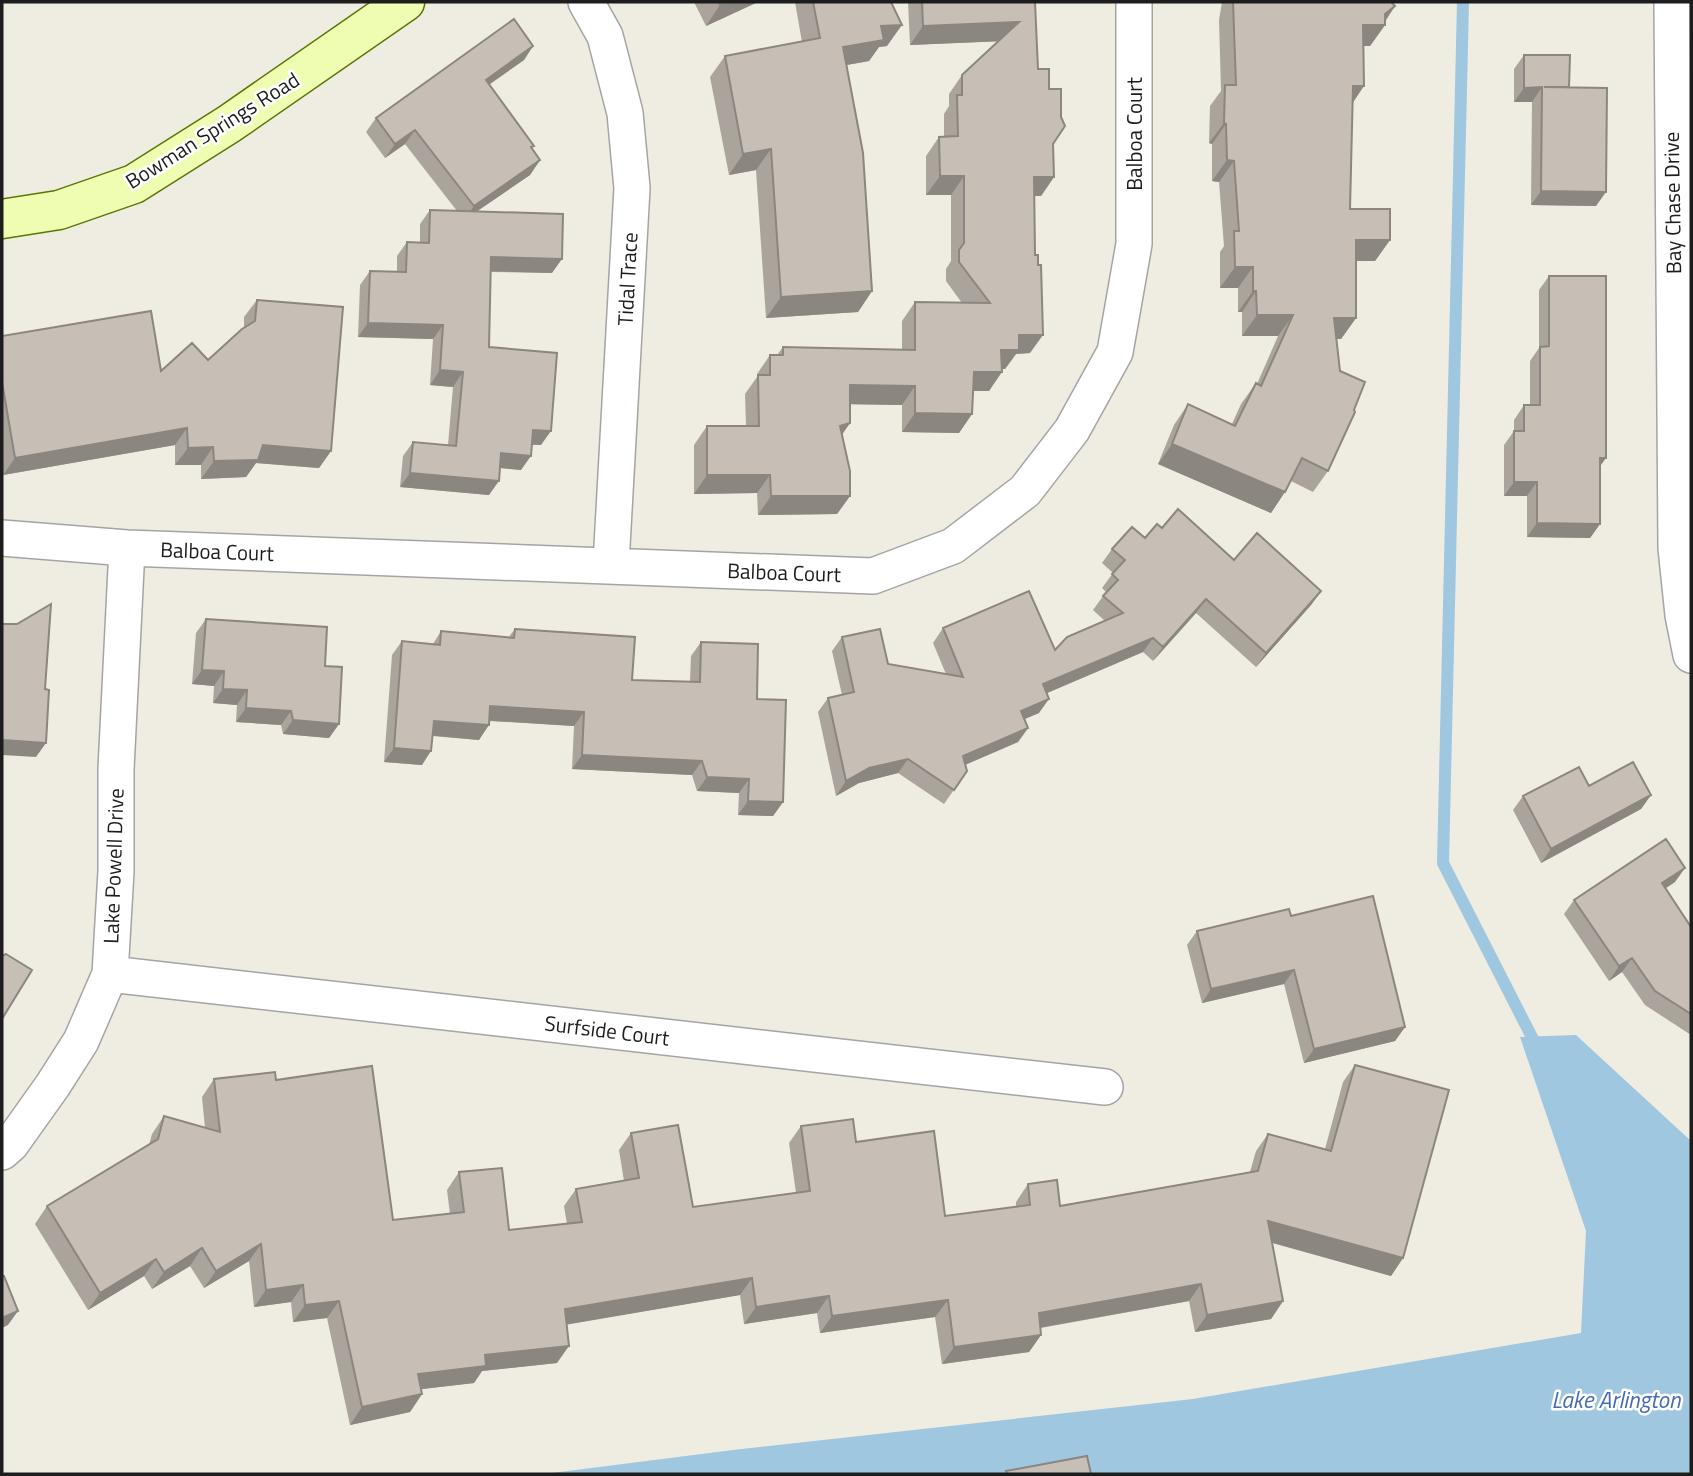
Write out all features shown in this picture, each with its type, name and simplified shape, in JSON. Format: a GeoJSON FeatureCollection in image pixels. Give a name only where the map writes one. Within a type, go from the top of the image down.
{"type":"FeatureCollection","features":[{"type":"Feature","properties":{"kind":"street","name":"Bowman Springs Road"},"geometry":{"type":"LineString","coordinates":[[2,219],[58,210],[134,184],[229,124],[405,2]]}},
{"type":"Feature","properties":{"kind":"street","name":"Tidal Trace"},"geometry":{"type":"LineString","coordinates":[[586,2],[605,36],[625,113],[632,188],[611,564]]}},
{"type":"Feature","properties":{"kind":"street","name":"Balboa Court"},"geometry":{"type":"LineString","coordinates":[[2,538],[127,548],[611,564],[873,576],[953,546],[1025,491],[1072,430],[1115,352],[1134,244],[1134,2]]}},
{"type":"Feature","properties":{"kind":"street","name":"Bay Chase Drive"},"geometry":{"type":"LineString","coordinates":[[1672,2],[1676,548],[1683,615],[1691,655]]}},
{"type":"Feature","properties":{"kind":"street","name":"Lake Powell Drive"},"geometry":{"type":"LineString","coordinates":[[2,1152],[11,1144],[53,1085],[81,1041],[110,974],[116,871],[116,769],[127,548]]}},
{"type":"Feature","properties":{"kind":"street","name":"Surfside Court"},"geometry":{"type":"LineString","coordinates":[[110,974],[1105,1087]]}},
{"type":"Feature","properties":{"kind":"water","name":"Lake Arlington"},"geometry":{"type":"Polygon","coordinates":[[[1576,1035],[1691,1141],[1691,1474],[544,1474],[733,1450],[1193,1399],[1581,1333],[1586,1231],[1520,1037],[1576,1035]]]}},
{"type":"Feature","properties":{"kind":"building"},"geometry":{"type":"Polygon","coordinates":[[[813,2],[891,2],[902,25],[881,26],[884,40],[843,47],[863,153],[872,291],[781,297],[771,149],[743,154],[725,56],[820,38],[813,2]]]}},
{"type":"Feature","properties":{"kind":"building"},"geometry":{"type":"Polygon","coordinates":[[[922,2],[1035,2],[1038,69],[1049,69],[1049,89],[1061,89],[1061,117],[1065,126],[1053,144],[1054,177],[1034,177],[1035,255],[1038,255],[1038,265],[1041,265],[1043,335],[1019,335],[1019,350],[1001,350],[1002,372],[974,372],[972,414],[915,413],[915,386],[850,385],[850,423],[840,426],[850,471],[850,496],[771,496],[770,475],[707,475],[707,426],[759,426],[758,375],[770,375],[770,355],[783,355],[783,347],[915,350],[915,302],[990,303],[959,262],[959,250],[964,243],[964,176],[940,176],[939,137],[958,136],[957,95],[962,95],[962,75],[1019,22],[923,26],[922,2]]]}},
{"type":"Feature","properties":{"kind":"building"},"geometry":{"type":"Polygon","coordinates":[[[1233,2],[1391,2],[1395,6],[1385,14],[1385,25],[1363,25],[1364,86],[1353,86],[1350,209],[1390,209],[1390,240],[1356,240],[1356,318],[1334,318],[1340,371],[1365,382],[1355,412],[1328,471],[1302,458],[1285,492],[1172,444],[1188,404],[1235,426],[1256,383],[1261,386],[1293,315],[1257,315],[1253,267],[1235,267],[1234,231],[1239,231],[1234,161],[1227,160],[1224,123],[1225,85],[1236,85],[1233,2]]]}},
{"type":"Feature","properties":{"kind":"building"},"geometry":{"type":"Polygon","coordinates":[[[514,19],[533,46],[486,80],[534,146],[531,147],[540,160],[474,206],[415,130],[395,144],[376,118],[514,19]]]}},
{"type":"Feature","properties":{"kind":"building"},"geometry":{"type":"Polygon","coordinates":[[[1524,55],[1570,55],[1569,87],[1544,87],[1607,88],[1606,192],[1541,191],[1542,87],[1524,88],[1524,55]]]}},
{"type":"Feature","properties":{"kind":"building"},"geometry":{"type":"Polygon","coordinates":[[[430,210],[563,214],[562,259],[491,257],[489,347],[557,353],[551,431],[533,430],[531,456],[501,453],[499,481],[410,473],[413,442],[456,446],[463,372],[440,370],[443,325],[368,323],[370,271],[406,272],[407,242],[429,243],[430,210]]]}},
{"type":"Feature","properties":{"kind":"building"},"geometry":{"type":"Polygon","coordinates":[[[1549,276],[1606,276],[1606,458],[1600,458],[1600,524],[1537,523],[1537,482],[1514,482],[1514,431],[1524,431],[1524,405],[1540,405],[1540,347],[1549,346],[1549,276]]]}},
{"type":"Feature","properties":{"kind":"building"},"geometry":{"type":"Polygon","coordinates":[[[257,300],[343,307],[331,451],[263,445],[258,460],[214,461],[213,447],[188,448],[187,428],[15,458],[2,382],[2,336],[151,311],[161,371],[192,343],[208,360],[242,329],[255,321],[257,300]]]}},
{"type":"Feature","properties":{"kind":"building"},"geometry":{"type":"Polygon","coordinates":[[[1178,509],[1234,560],[1257,533],[1321,591],[1266,653],[1206,599],[1163,647],[1153,638],[1043,684],[1049,699],[1021,711],[1028,728],[963,756],[967,771],[954,790],[908,759],[869,768],[846,781],[828,698],[854,692],[842,637],[880,629],[888,664],[963,677],[943,628],[1029,591],[1055,650],[1067,637],[1123,613],[1103,596],[1118,580],[1112,574],[1125,560],[1112,549],[1132,527],[1145,538],[1157,524],[1162,528],[1178,509]]]}},
{"type":"Feature","properties":{"kind":"building"},"geometry":{"type":"Polygon","coordinates":[[[51,604],[45,689],[49,690],[46,743],[2,740],[2,624],[17,624],[51,604]]]}},
{"type":"Feature","properties":{"kind":"building"},"geometry":{"type":"Polygon","coordinates":[[[206,619],[327,627],[325,666],[342,667],[339,724],[293,720],[291,711],[246,708],[247,690],[223,689],[224,671],[202,670],[206,619]]]}},
{"type":"Feature","properties":{"kind":"building"},"geometry":{"type":"Polygon","coordinates":[[[515,629],[635,637],[632,680],[700,682],[701,642],[758,644],[757,699],[786,700],[783,802],[748,801],[749,779],[707,777],[702,761],[582,755],[584,712],[490,706],[489,725],[434,721],[431,751],[394,748],[402,641],[440,645],[441,631],[514,638],[515,629]]]}},
{"type":"Feature","properties":{"kind":"building"},"geometry":{"type":"Polygon","coordinates":[[[1633,762],[1651,795],[1551,849],[1523,796],[1579,767],[1589,786],[1633,762]]]}},
{"type":"Feature","properties":{"kind":"building"},"geometry":{"type":"Polygon","coordinates":[[[1666,839],[1685,868],[1662,883],[1691,927],[1691,1014],[1655,991],[1632,958],[1619,966],[1574,900],[1666,839]]]}},
{"type":"Feature","properties":{"kind":"building"},"geometry":{"type":"Polygon","coordinates":[[[1373,896],[1405,1027],[1314,1049],[1294,970],[1211,989],[1197,931],[1289,909],[1291,916],[1373,896]]]}},
{"type":"Feature","properties":{"kind":"building"},"geometry":{"type":"Polygon","coordinates":[[[6,954],[32,970],[2,1019],[2,956],[6,954]]]}},
{"type":"Feature","properties":{"kind":"building"},"geometry":{"type":"Polygon","coordinates":[[[1355,1065],[1449,1090],[1403,1258],[1268,1221],[1283,1301],[1207,1315],[1201,1284],[1039,1313],[1041,1335],[954,1347],[948,1300],[832,1316],[829,1296],[756,1307],[752,1278],[565,1309],[569,1346],[485,1355],[486,1366],[418,1374],[422,1394],[362,1407],[339,1301],[305,1305],[303,1285],[266,1290],[261,1244],[216,1271],[202,1248],[164,1272],[156,1259],[100,1293],[47,1206],[158,1139],[164,1116],[220,1132],[214,1079],[275,1072],[276,1080],[372,1066],[393,1220],[464,1212],[459,1172],[502,1168],[509,1230],[582,1222],[576,1189],[639,1178],[631,1133],[678,1125],[693,1207],[810,1191],[801,1126],[853,1119],[856,1142],[934,1131],[945,1216],[1030,1205],[1028,1184],[1057,1180],[1060,1206],[1258,1171],[1268,1134],[1331,1151],[1355,1065]]]}},
{"type":"Feature","properties":{"kind":"building"},"geometry":{"type":"Polygon","coordinates":[[[2,1276],[18,1311],[2,1318],[2,1276]]]}},
{"type":"Feature","properties":{"kind":"building"},"geometry":{"type":"Polygon","coordinates":[[[1087,1456],[1091,1474],[1007,1474],[1006,1471],[1087,1456]]]}},
{"type":"Feature","properties":{"kind":"waterway"},"geometry":{"type":"LineString","coordinates":[[1463,2],[1443,863],[1538,1049]]}}]}
